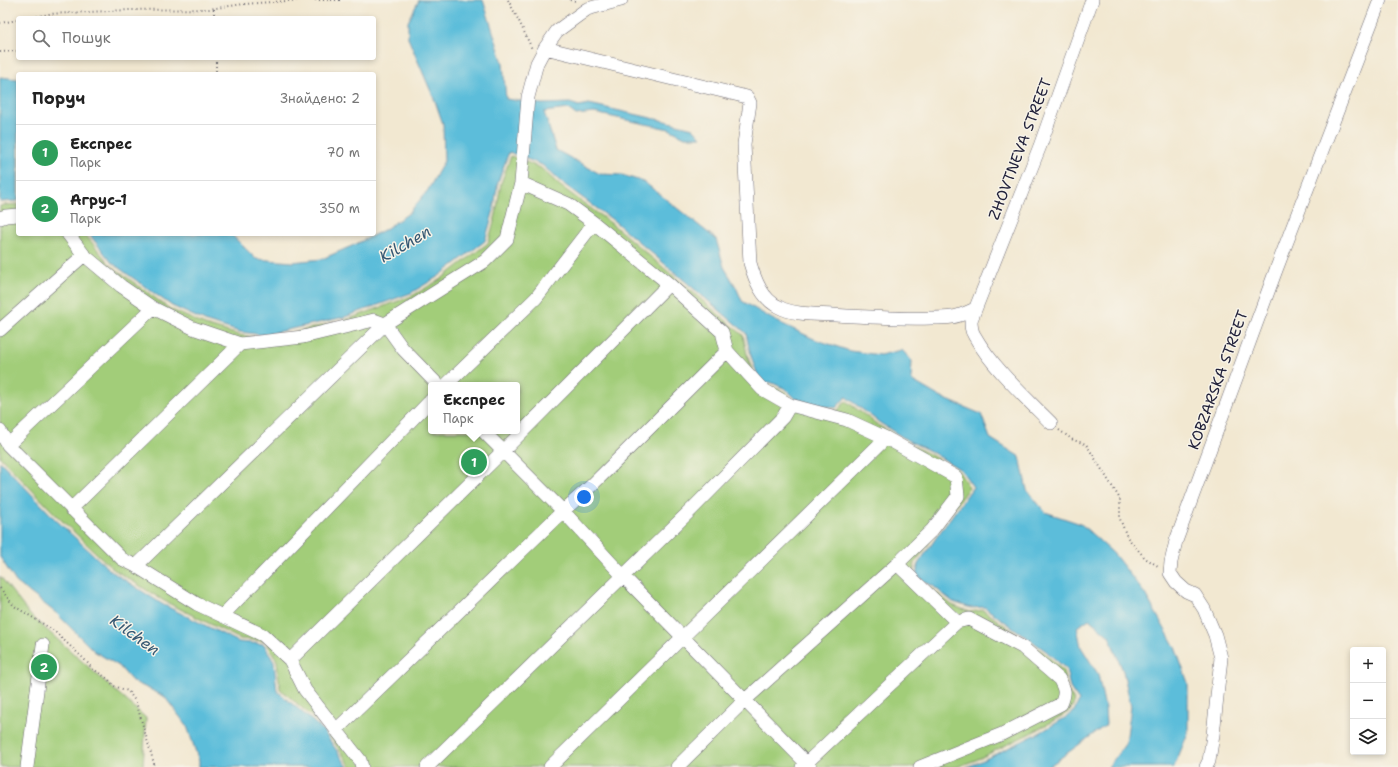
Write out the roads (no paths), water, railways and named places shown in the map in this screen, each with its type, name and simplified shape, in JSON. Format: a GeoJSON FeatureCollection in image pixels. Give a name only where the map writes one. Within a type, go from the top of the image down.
{"type":"FeatureCollection","features":[{"type":"Feature","properties":{"kind":"street"},"geometry":{"type":"LineString","coordinates":[[136,566],[385,324],[485,261],[507,239],[522,177],[528,97],[537,63],[557,31],[587,9],[621,0]]}},
{"type":"Feature","properties":{"kind":"street","name":"ZHOVTNEVA STREET"},"geometry":{"type":"LineString","coordinates":[[1050,424],[998,367],[974,335],[971,328],[971,320],[1040,146],[1092,0]]}},
{"type":"Feature","properties":{"kind":"street","name":"KOBZARSKA STREET"},"geometry":{"type":"LineString","coordinates":[[1206,767],[1209,762],[1213,735],[1221,658],[1215,635],[1204,609],[1195,595],[1186,591],[1176,582],[1170,572],[1171,562],[1176,541],[1276,270],[1380,0]]}},
{"type":"Feature","properties":{"kind":"street"},"geometry":{"type":"LineString","coordinates":[[545,48],[747,97],[750,103],[744,144],[750,263],[755,279],[762,291],[769,300],[779,307],[791,311],[903,319],[952,317],[975,309]]}},
{"type":"Feature","properties":{"kind":"street"},"geometry":{"type":"LineString","coordinates":[[522,177],[568,204],[594,223],[669,284],[722,332],[727,351],[762,389],[790,405],[847,420],[886,438],[956,476],[958,496],[932,530],[897,564],[744,701],[677,767]]}},
{"type":"Feature","properties":{"kind":"street"},"geometry":{"type":"LineString","coordinates":[[0,218],[16,215]]}},
{"type":"Feature","properties":{"kind":"street"},"geometry":{"type":"LineString","coordinates":[[449,382],[536,298],[594,223]]}},
{"type":"Feature","properties":{"kind":"street"},"geometry":{"type":"LineString","coordinates":[[70,236],[84,255],[121,286],[153,308],[193,328],[240,344],[303,338],[374,320],[385,324],[403,349],[435,382]]}},
{"type":"Feature","properties":{"kind":"street"},"geometry":{"type":"LineString","coordinates":[[0,330],[84,255]]}},
{"type":"Feature","properties":{"kind":"street"},"geometry":{"type":"LineString","coordinates":[[520,434],[669,284]]}},
{"type":"Feature","properties":{"kind":"street"},"geometry":{"type":"LineString","coordinates":[[8,445],[153,308]]}},
{"type":"Feature","properties":{"kind":"street"},"geometry":{"type":"LineString","coordinates":[[71,509],[240,344]]}},
{"type":"Feature","properties":{"kind":"street"},"geometry":{"type":"LineString","coordinates":[[336,730],[563,511],[591,486],[727,351]]}},
{"type":"Feature","properties":{"kind":"street"},"geometry":{"type":"LineString","coordinates":[[223,615],[428,403]]}},
{"type":"Feature","properties":{"kind":"street"},"geometry":{"type":"LineString","coordinates":[[427,767],[692,510],[783,418],[790,405]]}},
{"type":"Feature","properties":{"kind":"street"},"geometry":{"type":"LineString","coordinates":[[0,431],[8,445],[122,559],[136,566],[197,604],[263,634],[290,660],[305,690],[360,760],[362,767]]}},
{"type":"Feature","properties":{"kind":"street"},"geometry":{"type":"LineString","coordinates":[[486,434],[563,511],[623,576],[806,766],[957,622],[969,619],[1022,647],[1059,679],[1063,686],[1065,695],[1061,704],[1002,734],[920,767]]}},
{"type":"Feature","properties":{"kind":"street"},"geometry":{"type":"LineString","coordinates":[[290,660],[520,434]]}},
{"type":"Feature","properties":{"kind":"street"},"geometry":{"type":"LineString","coordinates":[[550,767],[886,438]]}},
{"type":"Feature","properties":{"kind":"street"},"geometry":{"type":"LineString","coordinates":[[897,564],[957,622]]}},
{"type":"Feature","properties":{"kind":"street"},"geometry":{"type":"LineString","coordinates":[[27,767],[42,645]]}},
{"type":"Feature","properties":{"kind":"water","name":"Kilchen"},"geometry":{"type":"Polygon","coordinates":[[[419,0],[483,0],[503,63],[506,99],[542,104],[570,103],[579,106],[589,104],[693,128],[701,137],[685,137],[669,129],[594,113],[576,115],[568,109],[544,112],[556,150],[600,174],[622,175],[644,182],[716,239],[724,267],[736,287],[742,301],[774,320],[814,339],[850,351],[880,355],[902,350],[912,361],[911,380],[940,397],[981,414],[990,438],[1020,457],[1027,490],[1045,512],[1081,524],[1114,554],[1145,594],[1175,647],[1188,683],[1188,733],[1174,767],[1108,767],[1126,743],[1131,706],[1123,671],[1109,636],[1089,619],[1077,627],[1081,647],[1098,674],[1105,708],[1106,725],[1048,767],[966,767],[1041,732],[1073,713],[1079,701],[1070,688],[1066,669],[1046,651],[984,607],[971,608],[953,602],[933,586],[916,577],[918,564],[973,487],[961,470],[880,423],[846,397],[836,408],[811,404],[795,398],[786,389],[770,382],[761,385],[750,353],[746,333],[614,221],[561,182],[542,165],[509,152],[498,182],[493,213],[485,241],[439,276],[411,293],[345,317],[264,335],[240,332],[207,322],[172,306],[112,263],[91,236],[233,236],[256,259],[292,262],[322,259],[372,236],[376,236],[376,234],[409,213],[428,190],[444,161],[443,124],[435,101],[408,38],[408,22],[419,0]]]}},
{"type":"Feature","properties":{"kind":"water"},"geometry":{"type":"Polygon","coordinates":[[[0,77],[16,79],[16,201],[0,202],[0,77]]]}},
{"type":"Feature","properties":{"kind":"water","name":"Kilchen"},"geometry":{"type":"Polygon","coordinates":[[[0,461],[55,519],[111,571],[162,604],[239,642],[264,644],[274,662],[277,691],[322,729],[348,767],[199,767],[199,761],[187,726],[164,696],[132,681],[119,666],[94,651],[56,613],[16,582],[0,557],[0,461]]]}},
{"type":"Feature","properties":{"kind":"place","name":"Експрес"},"geometry":{"type":"Point","coordinates":[474,462]}},
{"type":"Feature","properties":{"kind":"place","name":"Агрус-1"},"geometry":{"type":"Point","coordinates":[44,667]}}]}
